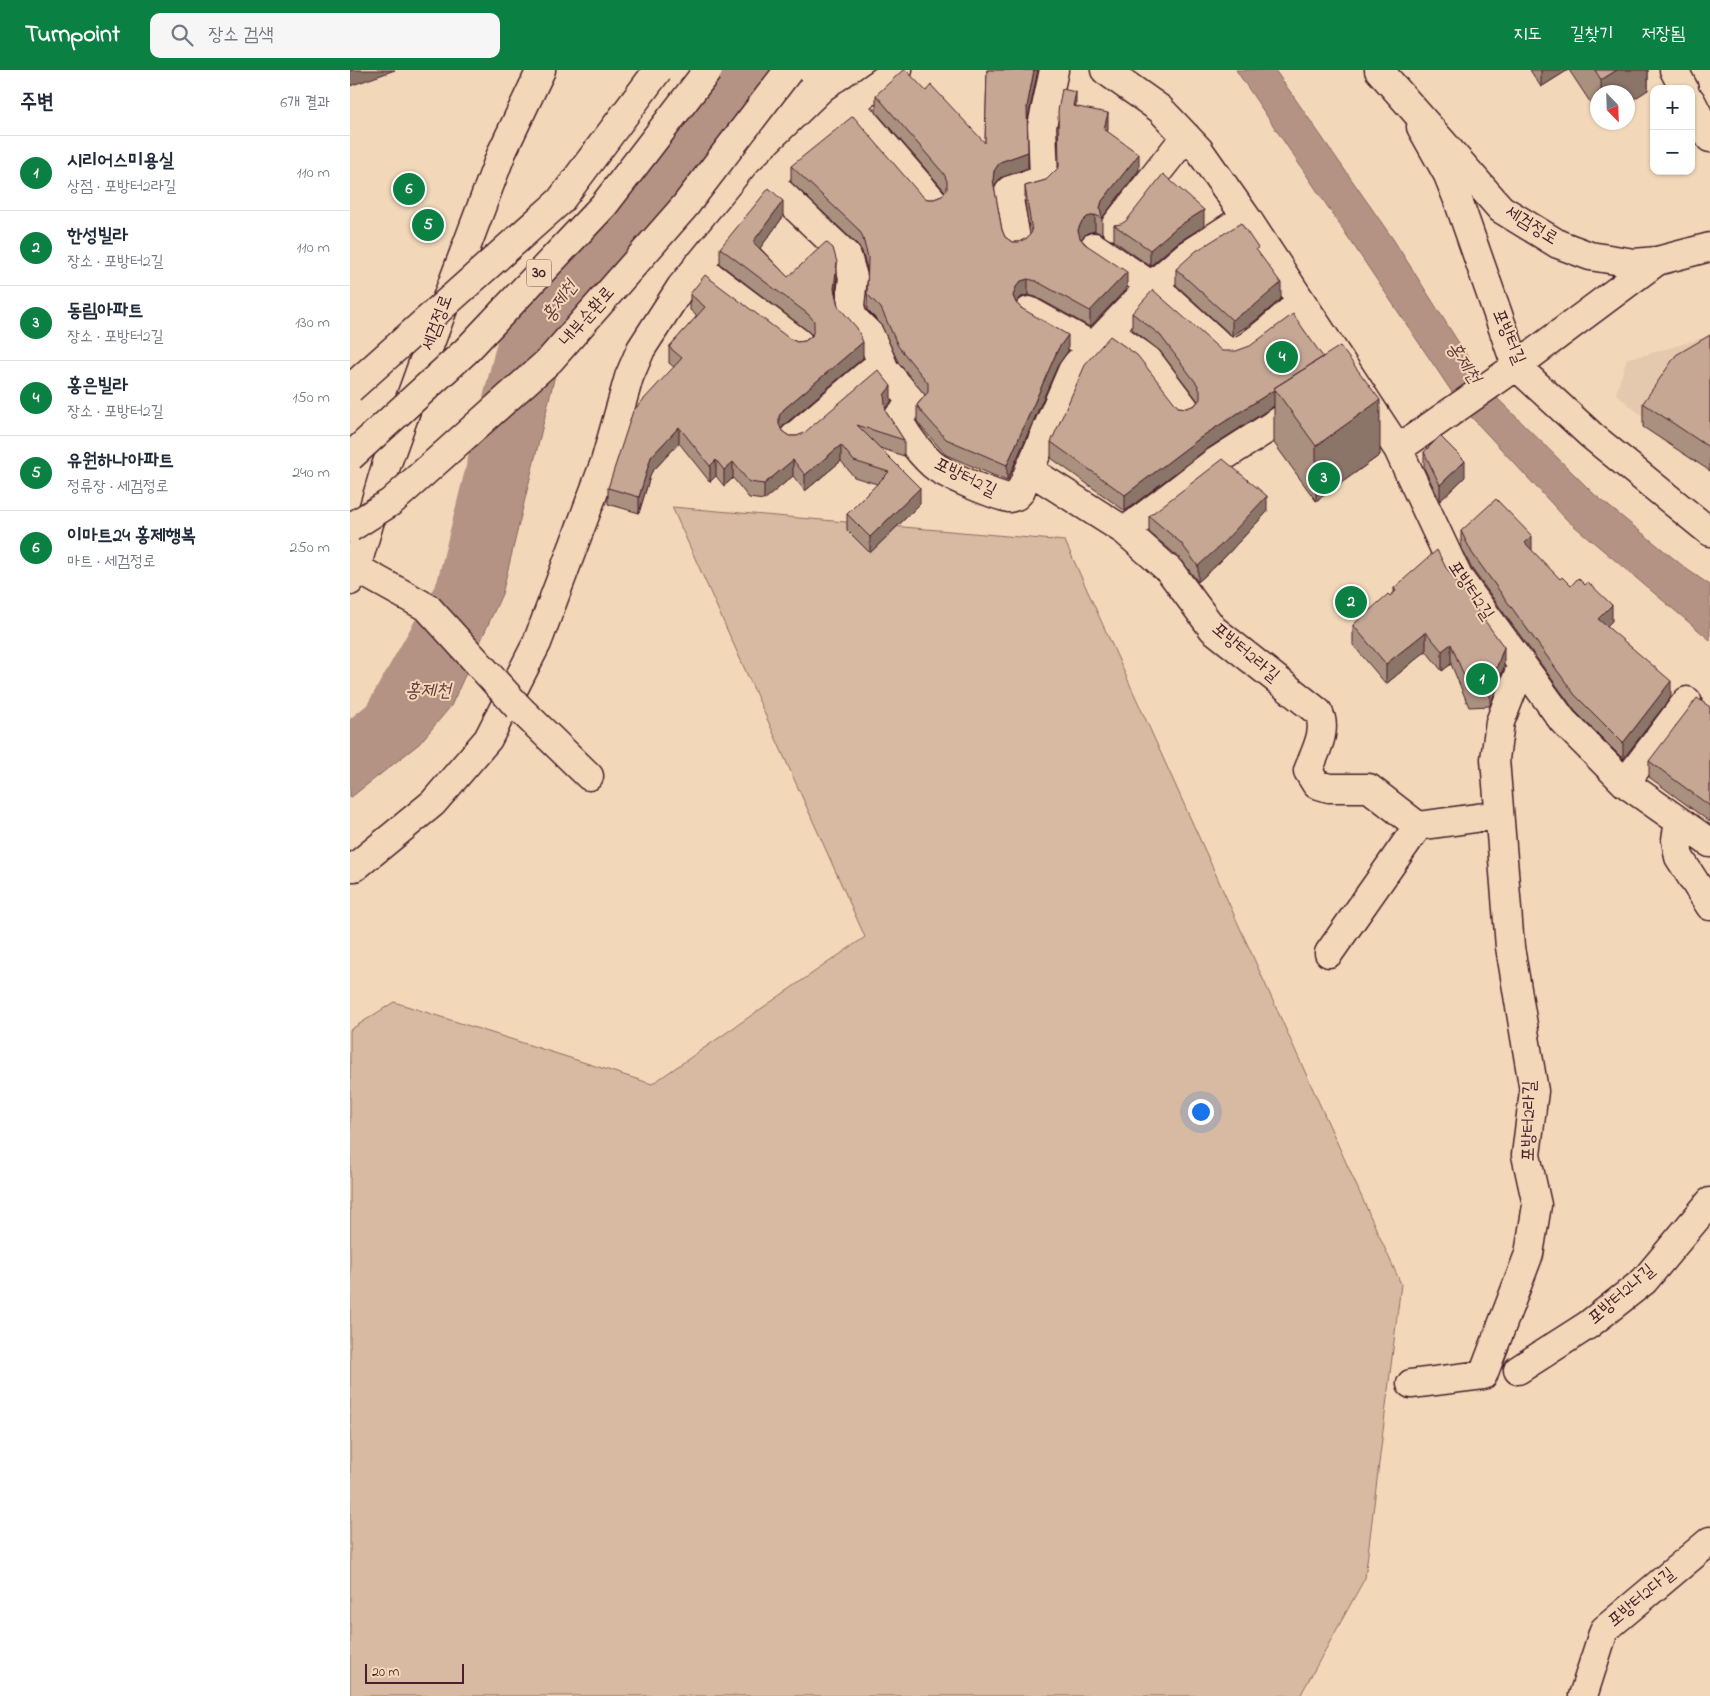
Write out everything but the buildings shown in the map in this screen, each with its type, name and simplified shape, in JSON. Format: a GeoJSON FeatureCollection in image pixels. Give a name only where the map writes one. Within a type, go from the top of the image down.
{"type":"FeatureCollection","features":[{"type":"Feature","properties":{"kind":"main road","name":"세검정로"},"geometry":{"type":"LineString","coordinates":[[353,575],[386,466],[428,347],[502,152],[540,70]]}},
{"type":"Feature","properties":{"kind":"main road"},"geometry":{"type":"LineString","coordinates":[[350,389],[560,201],[658,70]]}},
{"type":"Feature","properties":{"kind":"main road","name":"30"},"geometry":{"type":"LineString","coordinates":[[350,457],[466,351],[604,205],[708,70]]}},
{"type":"Feature","properties":{"kind":"main road","name":"내부순환로"},"geometry":{"type":"LineString","coordinates":[[350,528],[391,502],[550,360],[685,206],[789,70]]}},
{"type":"Feature","properties":{"kind":"main road"},"geometry":{"type":"LineString","coordinates":[[350,867],[355,867],[433,803],[488,739],[537,643],[605,462],[629,376],[641,349],[680,287],[768,181],[849,104],[898,70]]}},
{"type":"Feature","properties":{"kind":"main road"},"geometry":{"type":"LineString","coordinates":[[1017,243],[1008,194],[1014,189],[1041,181],[1044,178],[1042,126],[1054,70]]}},
{"type":"Feature","properties":{"kind":"main road","name":"포방터2길"},"geometry":{"type":"LineString","coordinates":[[1105,70],[1113,73],[1160,109],[1199,150],[1246,217],[1349,377],[1398,449],[1458,577],[1563,721],[1625,783],[1710,843]]}},
{"type":"Feature","properties":{"kind":"main road","name":"세검정로"},"geometry":{"type":"LineString","coordinates":[[1379,70],[1501,209],[1558,244],[1590,256],[1634,263],[1657,261],[1710,247]]}},
{"type":"Feature","properties":{"kind":"main road"},"geometry":{"type":"LineString","coordinates":[[1674,70],[1682,85]]}},
{"type":"Feature","properties":{"kind":"main road"},"geometry":{"type":"LineString","coordinates":[[849,104],[932,200]]}},
{"type":"Feature","properties":{"kind":"main road","name":"포방터길"},"geometry":{"type":"LineString","coordinates":[[1408,104],[1448,175],[1513,368],[1592,436],[1710,532]]}},
{"type":"Feature","properties":{"kind":"main road"},"geometry":{"type":"LineString","coordinates":[[1695,109],[1710,138]]}},
{"type":"Feature","properties":{"kind":"main road"},"geometry":{"type":"LineString","coordinates":[[1115,226],[1186,136]]}},
{"type":"Feature","properties":{"kind":"main road","name":"포방터2길"},"geometry":{"type":"LineString","coordinates":[[768,181],[847,256],[853,276],[850,306],[852,316],[870,335],[882,363],[913,403],[899,416],[900,426],[924,456],[939,469],[1009,498],[1016,496],[1020,492],[1072,371],[1152,286],[1187,255],[1246,217]]}},
{"type":"Feature","properties":{"kind":"main road"},"geometry":{"type":"LineString","coordinates":[[1094,247],[1152,286],[1223,350],[1231,353],[1243,349],[1302,302]]}},
{"type":"Feature","properties":{"kind":"main road"},"geometry":{"type":"LineString","coordinates":[[1398,449],[1513,368],[1657,261]]}},
{"type":"Feature","properties":{"kind":"main road"},"geometry":{"type":"LineString","coordinates":[[697,266],[799,343]]}},
{"type":"Feature","properties":{"kind":"main road"},"geometry":{"type":"LineString","coordinates":[[1029,311],[1101,339],[1148,360],[1186,409]]}},
{"type":"Feature","properties":{"kind":"main road"},"geometry":{"type":"LineString","coordinates":[[794,437],[882,363]]}},
{"type":"Feature","properties":{"kind":"main road"},"geometry":{"type":"LineString","coordinates":[[1125,531],[1219,460],[1349,377]]}},
{"type":"Feature","properties":{"kind":"main road","name":"포방터2라길"},"geometry":{"type":"LineString","coordinates":[[1029,470],[1125,531],[1170,571],[1213,629],[1318,712],[1322,727],[1308,771],[1316,784],[1329,788],[1369,788],[1418,826]]}},
{"type":"Feature","properties":{"kind":"main road"},"geometry":{"type":"LineString","coordinates":[[353,575],[428,608],[518,707],[589,776]]}},
{"type":"Feature","properties":{"kind":"main road","name":"포방터2라길"},"geometry":{"type":"LineString","coordinates":[[1410,1384],[1483,1375],[1529,1254],[1536,1213],[1537,1205],[1526,1155],[1534,1091],[1510,947],[1495,759],[1500,722],[1522,665]]}},
{"type":"Feature","properties":{"kind":"main road"},"geometry":{"type":"LineString","coordinates":[[1625,783],[1687,701]]}},
{"type":"Feature","properties":{"kind":"main road"},"geometry":{"type":"LineString","coordinates":[[1329,953],[1418,826],[1498,815]]}},
{"type":"Feature","properties":{"kind":"main road"},"geometry":{"type":"LineString","coordinates":[[1679,821],[1676,840],[1679,857],[1710,906]]}},
{"type":"Feature","properties":{"kind":"main road","name":"포방터2나길"},"geometry":{"type":"LineString","coordinates":[[1518,1370],[1588,1325],[1644,1281],[1710,1202]]}},
{"type":"Feature","properties":{"kind":"main road","name":"포방터2다길"},"geometry":{"type":"LineString","coordinates":[[1583,1696],[1604,1630],[1710,1541]]}},
{"type":"Feature","properties":{"kind":"shaded area"},"geometry":{"type":"Polygon","coordinates":[[[1710,336],[1657,428],[1616,394],[1627,358],[1645,355],[1710,336]]]}},
{"type":"Feature","properties":{"kind":"shaded area"},"geometry":{"type":"Polygon","coordinates":[[[672,507],[1065,541],[1401,1284],[1365,1578],[1300,1696],[350,1696],[350,1030],[394,1002],[652,1084],[865,937],[672,507]]]}},
{"type":"Feature","properties":{"kind":"water","name":"홍제천"},"geometry":{"type":"Polygon","coordinates":[[[749,70],[797,70],[703,163],[555,375],[502,594],[451,706],[419,744],[350,798],[350,741],[383,713],[411,666],[465,591],[525,351],[672,149],[749,70]]]}},
{"type":"Feature","properties":{"kind":"water"},"geometry":{"type":"Polygon","coordinates":[[[1236,70],[1275,70],[1393,239],[1488,389],[1595,495],[1688,570],[1710,585],[1710,640],[1567,520],[1462,407],[1236,70]]]}},
{"type":"Feature","properties":{"kind":"waterway","name":"홍제천"},"geometry":{"type":"LineString","coordinates":[[350,757],[390,724],[465,592],[525,351],[672,149],[753,70]]}},
{"type":"Feature","properties":{"kind":"place","name":"이마트24 홍제행복"},"geometry":{"type":"Point","coordinates":[409,189]}},
{"type":"Feature","properties":{"kind":"place","name":"유원하나아파트"},"geometry":{"type":"Point","coordinates":[428,225]}},
{"type":"Feature","properties":{"kind":"place","name":"홍은빌라"},"geometry":{"type":"Point","coordinates":[1282,357]}},
{"type":"Feature","properties":{"kind":"place","name":"동림아파트"},"geometry":{"type":"Point","coordinates":[1324,478]}},
{"type":"Feature","properties":{"kind":"place","name":"한성빌라"},"geometry":{"type":"Point","coordinates":[1351,602]}},
{"type":"Feature","properties":{"kind":"place","name":"시리어스미용실"},"geometry":{"type":"Point","coordinates":[1482,679]}}]}
